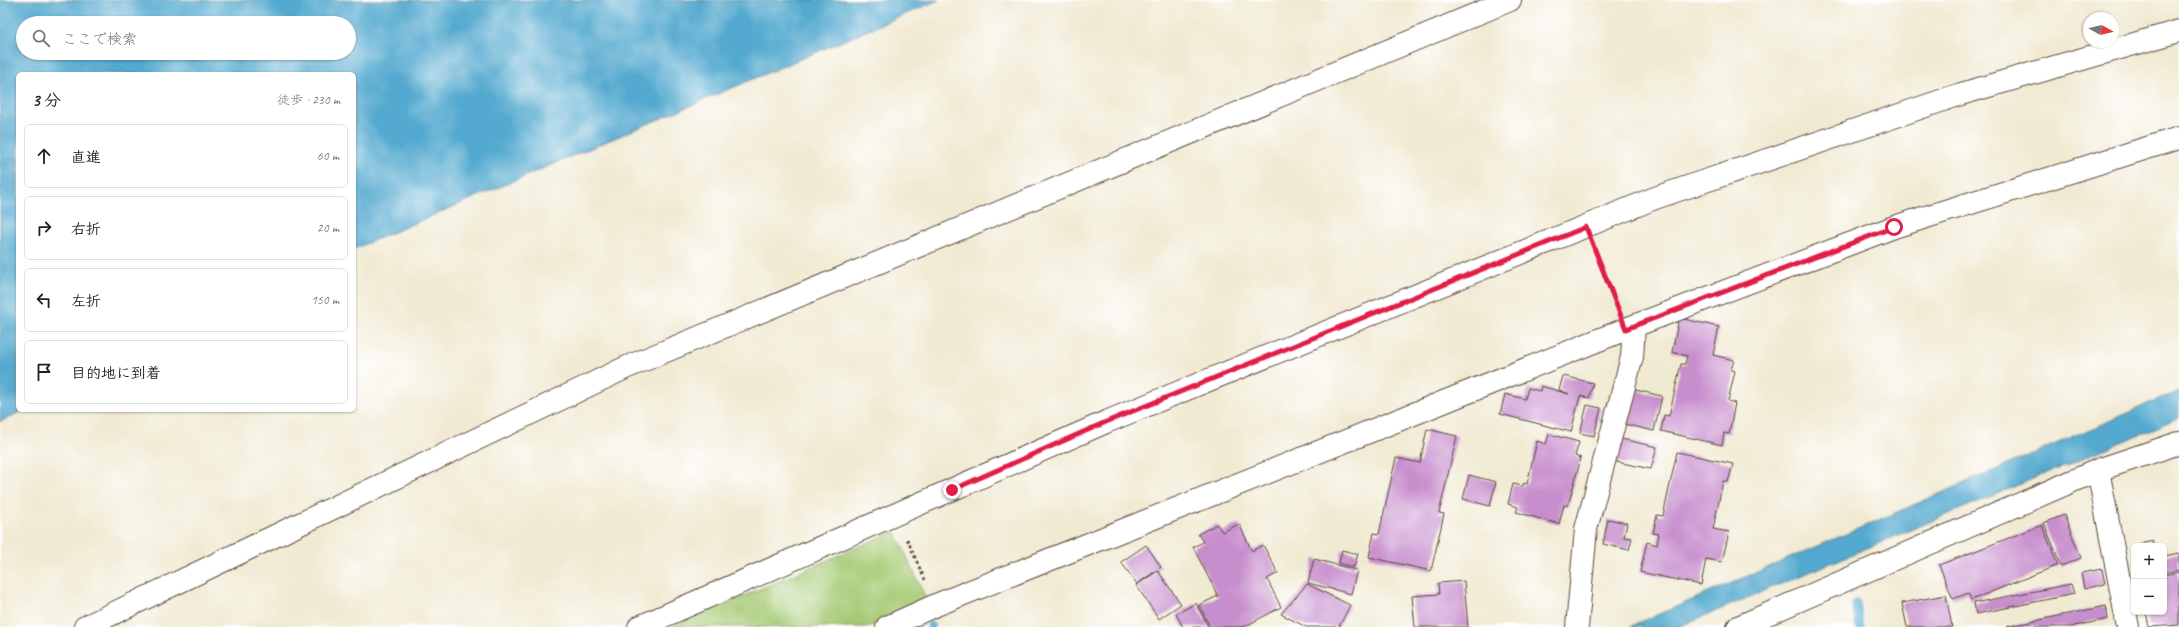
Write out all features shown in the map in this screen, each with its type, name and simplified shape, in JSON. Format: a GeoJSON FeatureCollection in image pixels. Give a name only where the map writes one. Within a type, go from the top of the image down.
{"type":"FeatureCollection","features":[{"type":"Feature","properties":{"kind":"street"},"geometry":{"type":"LineString","coordinates":[[85,627],[625,368],[1510,0]]}},
{"type":"Feature","properties":{"kind":"street"},"geometry":{"type":"LineString","coordinates":[[638,627],[1106,422],[1655,198],[1961,94],[2179,31]]}},
{"type":"Feature","properties":{"kind":"street"},"geometry":{"type":"LineString","coordinates":[[887,627],[936,605],[1630,327],[1894,227],[2179,138]]}},
{"type":"Feature","properties":{"kind":"street"},"geometry":{"type":"LineString","coordinates":[[1577,627],[1586,529],[1632,357],[1630,327]]}},
{"type":"Feature","properties":{"kind":"street"},"geometry":{"type":"LineString","coordinates":[[1738,627],[2098,470],[2179,443]]}},
{"type":"Feature","properties":{"kind":"street"},"geometry":{"type":"LineString","coordinates":[[2098,470],[2128,627]]}},
{"type":"Feature","properties":{"kind":"path"},"geometry":{"type":"LineString","coordinates":[[1586,227],[1630,327]]}},
{"type":"Feature","properties":{"kind":"path"},"geometry":{"type":"LineString","coordinates":[[896,514],[936,605]]}},
{"type":"Feature","properties":{"kind":"green space"},"geometry":{"type":"Polygon","coordinates":[[[895,531],[927,601],[868,627],[672,627],[895,531]]]}},
{"type":"Feature","properties":{"kind":"water"},"geometry":{"type":"Polygon","coordinates":[[[0,0],[939,0],[356,248],[356,72],[16,72],[16,412],[20,412],[0,422],[0,0]]]}},
{"type":"Feature","properties":{"kind":"water"},"geometry":{"type":"Polygon","coordinates":[[[2179,391],[2179,418],[1678,627],[1629,627],[2179,391]]]}},
{"type":"Feature","properties":{"kind":"building"},"geometry":{"type":"Polygon","coordinates":[[[1679,318],[1719,327],[1713,355],[1734,360],[1731,370],[1735,371],[1728,401],[1735,403],[1729,434],[1724,433],[1722,445],[1661,431],[1664,415],[1669,416],[1681,364],[1685,364],[1687,356],[1672,352],[1679,318]]]}},
{"type":"Feature","properties":{"kind":"building"},"geometry":{"type":"Polygon","coordinates":[[[1563,376],[1593,383],[1589,398],[1580,396],[1571,432],[1500,414],[1505,394],[1525,399],[1528,388],[1540,391],[1541,386],[1569,394],[1559,390],[1563,376]]]}},
{"type":"Feature","properties":{"kind":"building"},"geometry":{"type":"Polygon","coordinates":[[[1631,389],[1662,396],[1654,431],[1624,424],[1631,389]]]}},
{"type":"Feature","properties":{"kind":"building"},"geometry":{"type":"Polygon","coordinates":[[[1587,405],[1601,408],[1594,436],[1580,433],[1587,405]]]}},
{"type":"Feature","properties":{"kind":"building"},"geometry":{"type":"Polygon","coordinates":[[[1427,429],[1457,436],[1439,513],[1444,514],[1431,571],[1369,557],[1374,533],[1379,534],[1396,458],[1420,463],[1427,429]]]}},
{"type":"Feature","properties":{"kind":"building"},"geometry":{"type":"Polygon","coordinates":[[[1549,434],[1579,442],[1575,456],[1581,458],[1568,506],[1564,505],[1559,524],[1516,512],[1518,507],[1508,504],[1513,484],[1523,486],[1524,483],[1527,484],[1537,441],[1546,444],[1549,434]]]}},
{"type":"Feature","properties":{"kind":"building"},"geometry":{"type":"Polygon","coordinates":[[[1617,438],[1657,447],[1651,469],[1612,461],[1617,438]]]}},
{"type":"Feature","properties":{"kind":"building"},"geometry":{"type":"Polygon","coordinates":[[[1677,452],[1733,464],[1728,482],[1723,481],[1713,529],[1729,532],[1722,562],[1706,559],[1701,585],[1640,572],[1647,542],[1657,545],[1659,534],[1653,533],[1657,515],[1663,516],[1677,452]]]}},
{"type":"Feature","properties":{"kind":"building"},"geometry":{"type":"Polygon","coordinates":[[[1469,475],[1496,482],[1490,506],[1463,499],[1469,475]]]}},
{"type":"Feature","properties":{"kind":"building"},"geometry":{"type":"Polygon","coordinates":[[[2064,515],[2081,558],[2061,566],[2044,523],[2064,515]]]}},
{"type":"Feature","properties":{"kind":"building"},"geometry":{"type":"Polygon","coordinates":[[[1608,519],[1627,523],[1624,537],[1632,538],[1629,550],[1603,544],[1608,519]]]}},
{"type":"Feature","properties":{"kind":"building"},"geometry":{"type":"Polygon","coordinates":[[[1217,524],[1222,532],[1239,524],[1252,551],[1263,545],[1278,573],[1267,579],[1281,607],[1244,627],[1210,627],[1199,605],[1218,596],[1193,547],[1203,542],[1198,534],[1217,524]]]}},
{"type":"Feature","properties":{"kind":"building"},"geometry":{"type":"Polygon","coordinates":[[[2042,525],[2058,565],[1971,600],[1968,593],[1953,599],[1939,565],[2042,525]]]}},
{"type":"Feature","properties":{"kind":"building"},"geometry":{"type":"Polygon","coordinates":[[[1146,545],[1161,567],[1137,584],[1121,562],[1146,545]]]}},
{"type":"Feature","properties":{"kind":"building"},"geometry":{"type":"Polygon","coordinates":[[[1342,550],[1358,554],[1354,567],[1339,563],[1342,550]]]}},
{"type":"Feature","properties":{"kind":"building"},"geometry":{"type":"Polygon","coordinates":[[[2179,553],[2179,570],[2167,572],[2167,555],[2179,553]]]}},
{"type":"Feature","properties":{"kind":"building"},"geometry":{"type":"Polygon","coordinates":[[[1314,559],[1357,570],[1351,594],[1308,583],[1314,559]]]}},
{"type":"Feature","properties":{"kind":"building"},"geometry":{"type":"Polygon","coordinates":[[[2102,569],[2105,584],[2084,589],[2081,573],[2102,569]]]}},
{"type":"Feature","properties":{"kind":"building"},"geometry":{"type":"Polygon","coordinates":[[[1158,571],[1181,604],[1159,619],[1136,585],[1158,571]]]}},
{"type":"Feature","properties":{"kind":"building"},"geometry":{"type":"Polygon","coordinates":[[[2179,572],[2179,625],[2149,627],[2147,615],[2167,615],[2167,574],[2179,572]]]}},
{"type":"Feature","properties":{"kind":"building"},"geometry":{"type":"Polygon","coordinates":[[[1464,581],[1468,627],[1415,627],[1412,596],[1439,594],[1438,583],[1464,581]]]}},
{"type":"Feature","properties":{"kind":"building"},"geometry":{"type":"Polygon","coordinates":[[[1307,584],[1350,605],[1339,627],[1306,627],[1281,614],[1307,584]]]}},
{"type":"Feature","properties":{"kind":"building"},"geometry":{"type":"Polygon","coordinates":[[[2071,584],[2074,594],[1976,614],[1974,603],[2071,584]]]}},
{"type":"Feature","properties":{"kind":"building"},"geometry":{"type":"Polygon","coordinates":[[[1946,595],[1952,627],[1907,627],[1902,603],[1946,595]]]}},
{"type":"Feature","properties":{"kind":"building"},"geometry":{"type":"Polygon","coordinates":[[[1196,603],[1208,627],[1183,627],[1176,614],[1196,603]]]}},
{"type":"Feature","properties":{"kind":"building"},"geometry":{"type":"Polygon","coordinates":[[[2106,606],[2108,619],[2071,627],[2006,627],[2106,606]]]}},
{"type":"Feature","properties":{"kind":"waterway"},"geometry":{"type":"LineString","coordinates":[[1856,604],[1860,627]]}},
{"type":"Feature","properties":{"kind":"route"},"geometry":{"type":"LineString","coordinates":[[952,490],[1106,422],[1586,227],[1626,329],[1894,227]]}}]}
